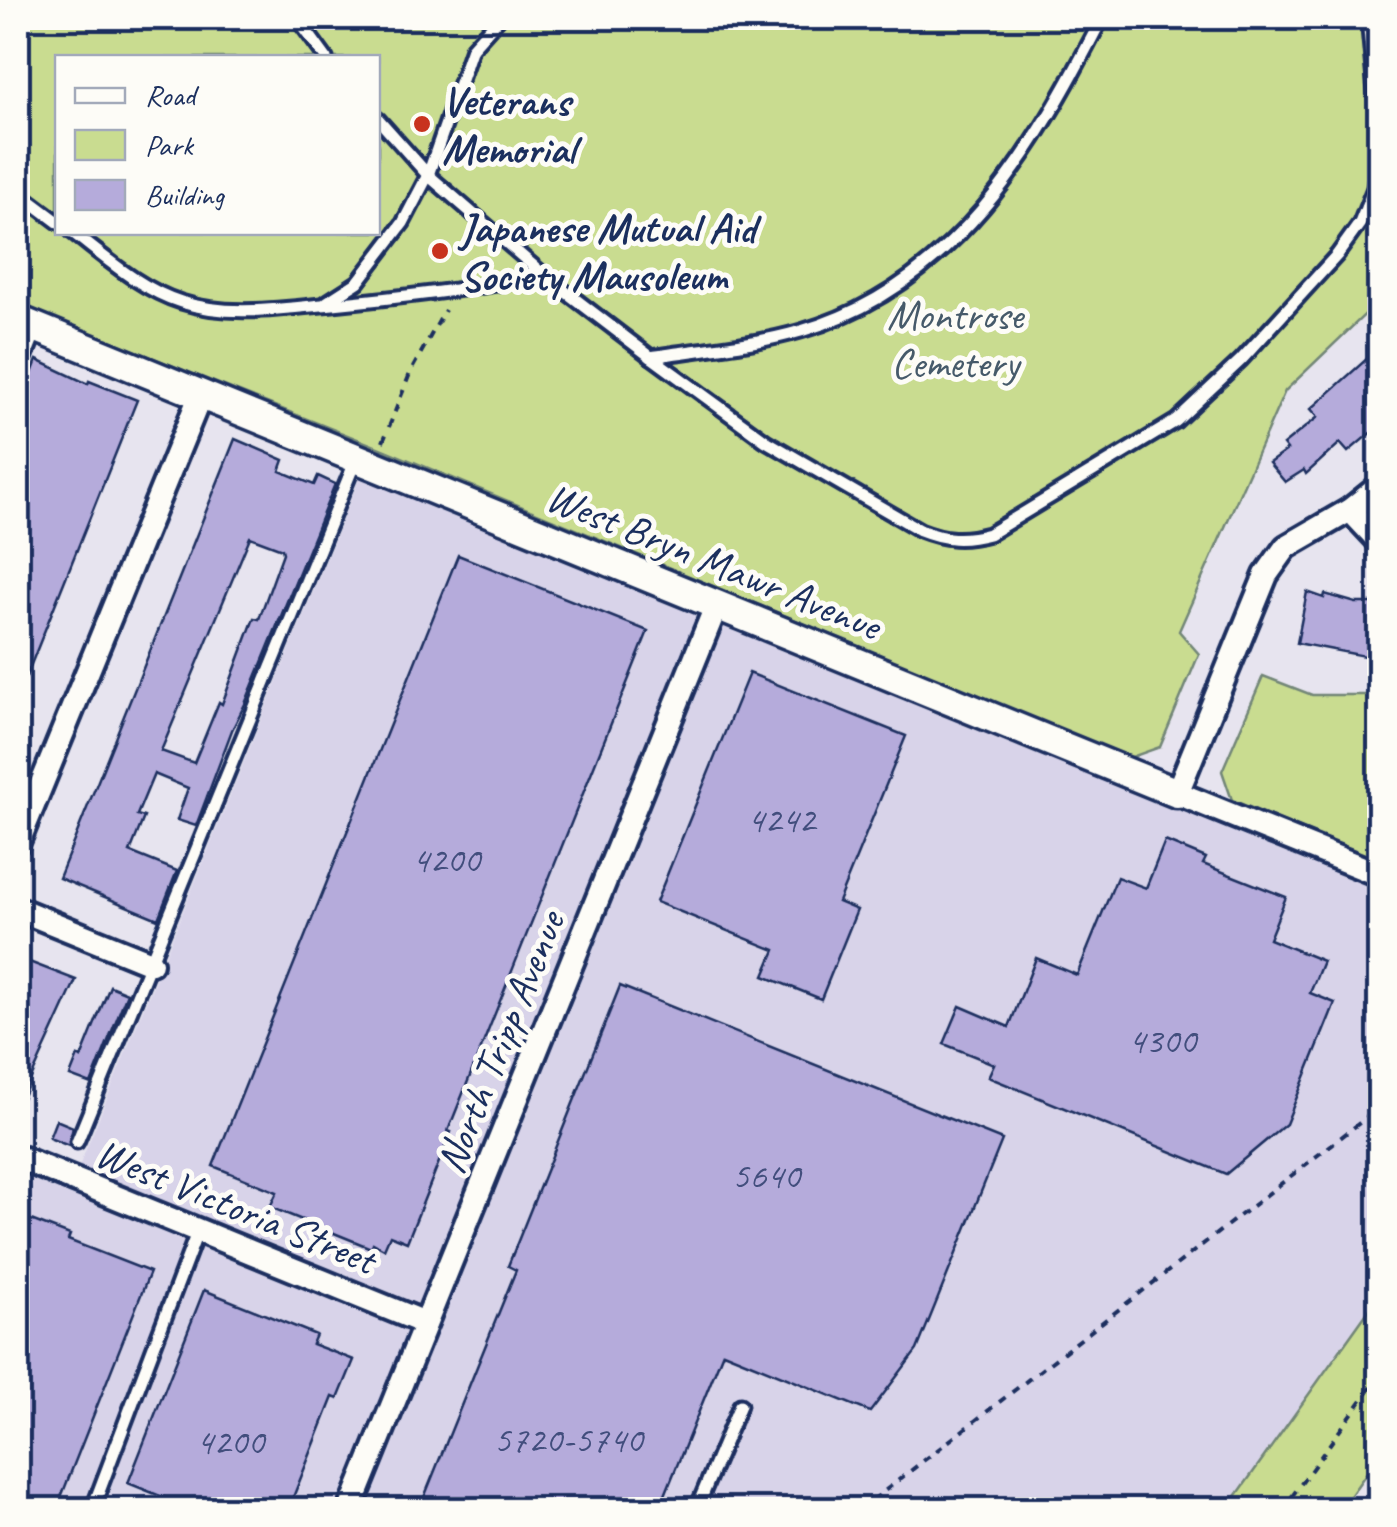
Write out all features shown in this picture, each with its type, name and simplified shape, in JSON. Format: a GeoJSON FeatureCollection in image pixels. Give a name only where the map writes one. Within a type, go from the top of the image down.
{"type":"FeatureCollection","features":[{"type":"Feature","properties":{"kind":"street","name":"West Bryn Mawr Avenue"},"geometry":{"type":"LineString","coordinates":[[27,324],[1380,876]]}},
{"type":"Feature","properties":{"kind":"street"},"geometry":{"type":"LineString","coordinates":[[18,842],[201,394]]}},
{"type":"Feature","properties":{"kind":"street"},"geometry":{"type":"LineString","coordinates":[[1177,793],[1266,575],[1286,547],[1350,510],[1380,486]]}},
{"type":"Feature","properties":{"kind":"street"},"geometry":{"type":"LineString","coordinates":[[1350,510],[1380,542]]}},
{"type":"Feature","properties":{"kind":"street","name":"North Tripp Avenue"},"geometry":{"type":"LineString","coordinates":[[350,1510],[717,604]]}},
{"type":"Feature","properties":{"kind":"street"},"geometry":{"type":"LineString","coordinates":[[18,909],[150,963]]}},
{"type":"Feature","properties":{"kind":"street","name":"West Victoria Street"},"geometry":{"type":"LineString","coordinates":[[18,1157],[426,1323]]}},
{"type":"Feature","properties":{"kind":"lane"},"geometry":{"type":"LineString","coordinates":[[297,18],[324,55]]}},
{"type":"Feature","properties":{"kind":"lane"},"geometry":{"type":"LineString","coordinates":[[324,304],[358,282],[403,223],[428,175],[472,48],[499,18]]}},
{"type":"Feature","properties":{"kind":"lane"},"geometry":{"type":"LineString","coordinates":[[651,356],[802,331],[859,308],[912,277],[957,237],[1011,177],[1064,94],[1102,18]]}},
{"type":"Feature","properties":{"kind":"lane"},"geometry":{"type":"LineString","coordinates":[[380,121],[428,175],[545,276],[766,441],[920,530],[943,539],[967,540],[989,534],[1176,421],[1242,360],[1337,254],[1360,223],[1374,188],[1380,146],[1368,18]]}},
{"type":"Feature","properties":{"kind":"lane"},"geometry":{"type":"LineString","coordinates":[[18,192],[55,220]]}},
{"type":"Feature","properties":{"kind":"lane"},"geometry":{"type":"LineString","coordinates":[[76,235],[157,292],[183,303],[264,312],[455,292],[545,276]]}},
{"type":"Feature","properties":{"kind":"lane"},"geometry":{"type":"LineString","coordinates":[[18,376],[27,324]]}},
{"type":"Feature","properties":{"kind":"lane"},"geometry":{"type":"LineString","coordinates":[[77,1142],[366,461]]}},
{"type":"Feature","properties":{"kind":"lane"},"geometry":{"type":"LineString","coordinates":[[92,1510],[198,1230]]}},
{"type":"Feature","properties":{"kind":"lane"},"geometry":{"type":"LineString","coordinates":[[696,1510],[740,1405]]}},
{"type":"Feature","properties":{"kind":"path"},"geometry":{"type":"LineString","coordinates":[[366,461],[410,371],[455,292]]}},
{"type":"Feature","properties":{"kind":"path"},"geometry":{"type":"LineString","coordinates":[[860,1510],[1380,1108]]}},
{"type":"Feature","properties":{"kind":"path"},"geometry":{"type":"LineString","coordinates":[[1282,1510],[1380,1376]]}},
{"type":"Feature","properties":{"kind":"shaded area"},"geometry":{"type":"Polygon","coordinates":[[[361,474],[1379,889],[1379,1296],[1227,1509],[18,1509],[18,1151],[76,1174],[361,474]]]}},
{"type":"Feature","properties":{"kind":"green space","name":"Montrose Cemetery"},"geometry":{"type":"Polygon","coordinates":[[[18,18],[1379,18],[1379,301],[1285,391],[1179,631],[1199,654],[1160,747],[1129,758],[380,448],[18,304],[18,18]]]}},
{"type":"Feature","properties":{"kind":"green space"},"geometry":{"type":"Polygon","coordinates":[[[1263,676],[1312,695],[1379,695],[1379,861],[1232,800],[1222,771],[1263,676]]]}},
{"type":"Feature","properties":{"kind":"green space"},"geometry":{"type":"Polygon","coordinates":[[[1379,1296],[1379,1455],[1341,1509],[1227,1509],[1379,1296]]]}},
{"type":"Feature","properties":{"kind":"building"},"geometry":{"type":"Polygon","coordinates":[[[1380,347],[1380,425],[1348,452],[1340,443],[1306,474],[1304,470],[1285,482],[1269,463],[1287,450],[1283,445],[1318,417],[1311,409],[1380,347]]]}},
{"type":"Feature","properties":{"kind":"building"},"geometry":{"type":"Polygon","coordinates":[[[37,360],[88,384],[89,381],[137,400],[18,697],[18,410],[37,360]]]}},
{"type":"Feature","properties":{"kind":"building"},"geometry":{"type":"Polygon","coordinates":[[[235,439],[284,460],[280,471],[314,485],[318,476],[335,484],[196,826],[177,820],[188,788],[154,774],[137,815],[144,817],[130,852],[177,871],[158,919],[59,878],[235,439]],[[250,537],[161,751],[194,763],[219,702],[222,704],[254,618],[259,619],[282,549],[250,537]]]}},
{"type":"Feature","properties":{"kind":"building"},"geometry":{"type":"Polygon","coordinates":[[[458,555],[648,631],[407,1242],[390,1235],[384,1249],[373,1243],[371,1248],[270,1207],[277,1192],[213,1166],[458,555]]]}},
{"type":"Feature","properties":{"kind":"building"},"geometry":{"type":"Polygon","coordinates":[[[1307,592],[1324,598],[1325,594],[1356,603],[1375,603],[1380,612],[1380,659],[1297,643],[1307,592]]]}},
{"type":"Feature","properties":{"kind":"building"},"geometry":{"type":"Polygon","coordinates":[[[749,673],[906,736],[838,902],[857,910],[821,999],[764,976],[775,950],[656,902],[749,673]]]}},
{"type":"Feature","properties":{"kind":"building"},"geometry":{"type":"Polygon","coordinates":[[[1165,841],[1206,858],[1203,864],[1286,897],[1269,939],[1323,961],[1310,993],[1335,1003],[1286,1124],[1226,1174],[988,1077],[994,1064],[944,1044],[960,1006],[1009,1027],[1036,958],[1077,975],[1117,877],[1146,888],[1165,841]]]}},
{"type":"Feature","properties":{"kind":"building"},"geometry":{"type":"Polygon","coordinates":[[[24,960],[76,980],[18,1107],[18,997],[23,984],[18,977],[24,960]]]}},
{"type":"Feature","properties":{"kind":"building"},"geometry":{"type":"Polygon","coordinates":[[[110,986],[127,993],[91,1084],[70,1076],[110,986]]]}},
{"type":"Feature","properties":{"kind":"building"},"geometry":{"type":"Polygon","coordinates":[[[620,986],[1002,1140],[917,1350],[870,1412],[723,1352],[659,1510],[419,1510],[516,1270],[508,1266],[620,986]]]}},
{"type":"Feature","properties":{"kind":"building"},"geometry":{"type":"Polygon","coordinates":[[[56,1120],[73,1127],[69,1146],[49,1138],[56,1120]]]}},
{"type":"Feature","properties":{"kind":"building"},"geometry":{"type":"Polygon","coordinates":[[[18,1215],[70,1235],[68,1240],[150,1272],[56,1510],[18,1510],[18,1215]]]}},
{"type":"Feature","properties":{"kind":"building"},"geometry":{"type":"Polygon","coordinates":[[[204,1290],[316,1335],[312,1344],[354,1360],[338,1399],[333,1397],[288,1510],[195,1510],[128,1483],[204,1290]]]}},
{"type":"Feature","properties":{"kind":"place","name":"Veterans Memorial"},"geometry":{"type":"Point","coordinates":[422,124]}},
{"type":"Feature","properties":{"kind":"place","name":"Japanese Mutual Aid Society Mausoleum"},"geometry":{"type":"Point","coordinates":[440,251]}}]}
